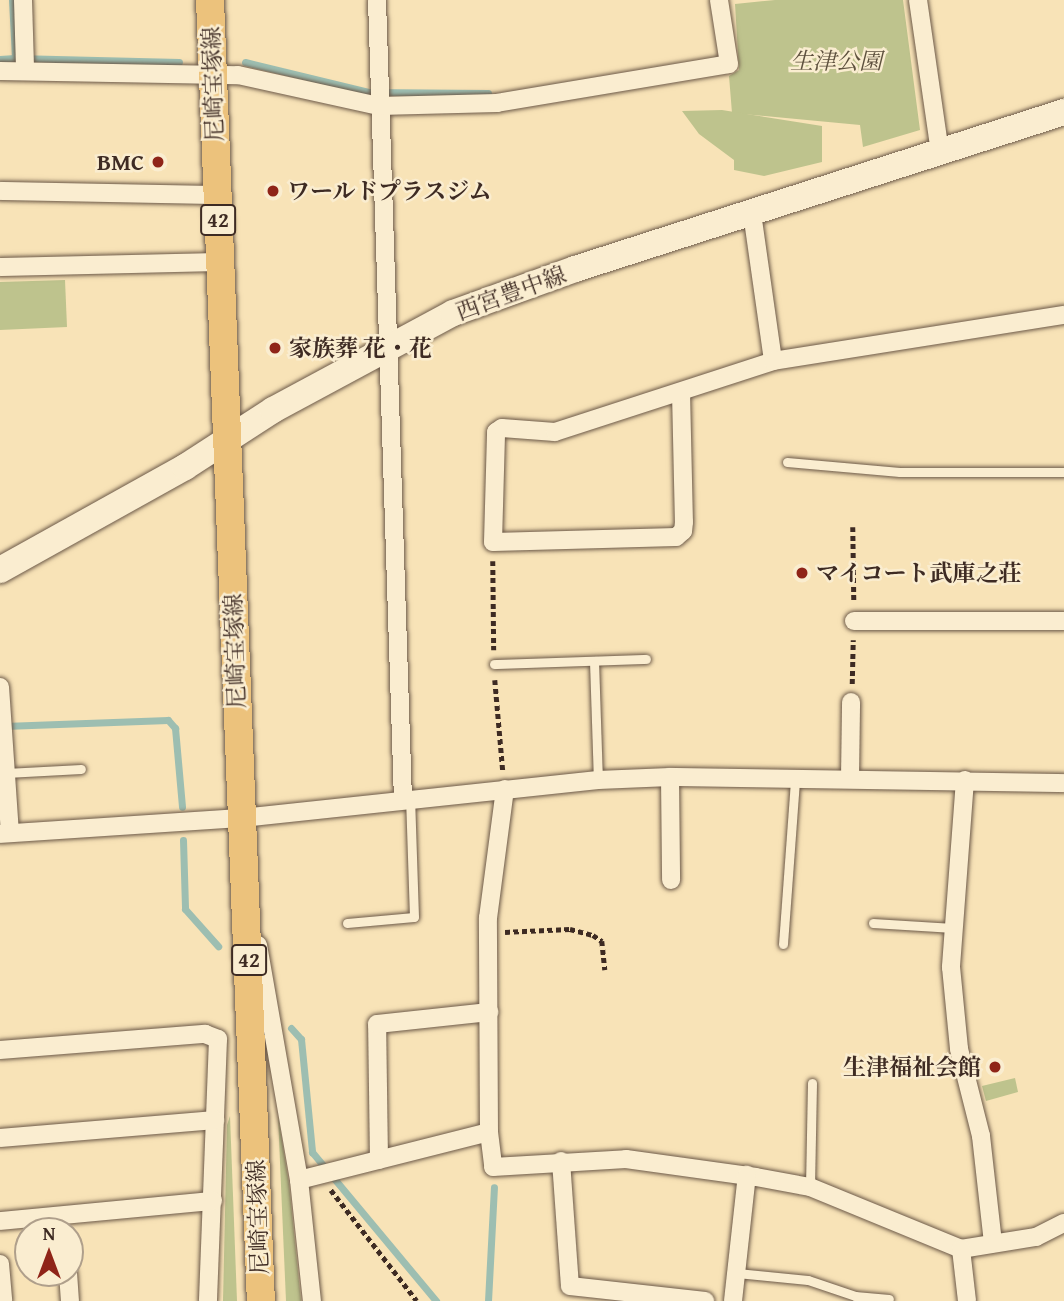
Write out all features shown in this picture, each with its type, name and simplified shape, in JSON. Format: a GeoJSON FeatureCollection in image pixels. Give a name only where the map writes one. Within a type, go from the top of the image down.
{"type":"FeatureCollection","features":[{"type":"Feature","properties":{"kind":"main road","name":"尼崎宝塚線"},"geometry":{"type":"LineString","coordinates":[[210,0],[261,1301]]}},
{"type":"Feature","properties":{"kind":"main road","name":"西宮豊中線"},"geometry":{"type":"LineString","coordinates":[[0,570],[389,347],[491,299],[1064,112]]}},
{"type":"Feature","properties":{"kind":"street"},"geometry":{"type":"LineString","coordinates":[[23,0],[24,62]]}},
{"type":"Feature","properties":{"kind":"street"},"geometry":{"type":"LineString","coordinates":[[377,0],[407,799]]}},
{"type":"Feature","properties":{"kind":"street"},"geometry":{"type":"LineString","coordinates":[[0,71],[24,62],[213,73],[379,97],[497,103],[729,64],[719,0]]}},
{"type":"Feature","properties":{"kind":"street"},"geometry":{"type":"LineString","coordinates":[[918,0],[940,153]]}},
{"type":"Feature","properties":{"kind":"street"},"geometry":{"type":"LineString","coordinates":[[0,191],[218,195]]}},
{"type":"Feature","properties":{"kind":"street"},"geometry":{"type":"LineString","coordinates":[[752,214],[773,361]]}},
{"type":"Feature","properties":{"kind":"street"},"geometry":{"type":"LineString","coordinates":[[0,267],[220,262]]}},
{"type":"Feature","properties":{"kind":"street"},"geometry":{"type":"LineString","coordinates":[[681,392],[684,522],[683,531],[676,537],[493,542],[496,432],[502,428],[555,432],[773,361],[1064,315]]}},
{"type":"Feature","properties":{"kind":"street"},"geometry":{"type":"LineString","coordinates":[[854,621],[1064,621]]}},
{"type":"Feature","properties":{"kind":"street"},"geometry":{"type":"LineString","coordinates":[[0,687],[6,773],[5,834],[242,818],[598,780],[670,777],[850,778],[1064,783]]}},
{"type":"Feature","properties":{"kind":"street"},"geometry":{"type":"LineString","coordinates":[[850,778],[851,702]]}},
{"type":"Feature","properties":{"kind":"street"},"geometry":{"type":"LineString","coordinates":[[670,777],[671,880]]}},
{"type":"Feature","properties":{"kind":"street"},"geometry":{"type":"LineString","coordinates":[[965,779],[951,967],[959,1049],[981,1136],[993,1243]]}},
{"type":"Feature","properties":{"kind":"street"},"geometry":{"type":"LineString","coordinates":[[505,789],[488,932],[489,1132],[493,1167],[626,1159],[747,1175],[810,1187],[961,1249],[1036,1237],[1064,1223]]}},
{"type":"Feature","properties":{"kind":"street"},"geometry":{"type":"LineString","coordinates":[[245,875],[310,1177],[312,1301]]}},
{"type":"Feature","properties":{"kind":"street"},"geometry":{"type":"LineString","coordinates":[[379,1160],[377,1024],[489,1012]]}},
{"type":"Feature","properties":{"kind":"street"},"geometry":{"type":"LineString","coordinates":[[0,1050],[205,1034],[218,1039],[208,1301]]}},
{"type":"Feature","properties":{"kind":"street"},"geometry":{"type":"LineString","coordinates":[[0,1138],[215,1120]]}},
{"type":"Feature","properties":{"kind":"street"},"geometry":{"type":"LineString","coordinates":[[310,1177],[489,1132]]}},
{"type":"Feature","properties":{"kind":"street"},"geometry":{"type":"LineString","coordinates":[[561,1161],[570,1286],[705,1301]]}},
{"type":"Feature","properties":{"kind":"street"},"geometry":{"type":"LineString","coordinates":[[733,1301],[747,1175]]}},
{"type":"Feature","properties":{"kind":"street"},"geometry":{"type":"LineString","coordinates":[[84,1220],[213,1201]]}},
{"type":"Feature","properties":{"kind":"street"},"geometry":{"type":"LineString","coordinates":[[961,1249],[967,1301]]}},
{"type":"Feature","properties":{"kind":"street"},"geometry":{"type":"LineString","coordinates":[[0,1264],[3,1301]]}},
{"type":"Feature","properties":{"kind":"lane"},"geometry":{"type":"LineString","coordinates":[[787,462],[900,472],[1064,472]]}},
{"type":"Feature","properties":{"kind":"lane"},"geometry":{"type":"LineString","coordinates":[[494,664],[646,659]]}},
{"type":"Feature","properties":{"kind":"lane"},"geometry":{"type":"LineString","coordinates":[[594,661],[598,780]]}},
{"type":"Feature","properties":{"kind":"lane"},"geometry":{"type":"LineString","coordinates":[[6,773],[82,769]]}},
{"type":"Feature","properties":{"kind":"lane"},"geometry":{"type":"LineString","coordinates":[[783,944],[795,779]]}},
{"type":"Feature","properties":{"kind":"lane"},"geometry":{"type":"LineString","coordinates":[[347,923],[414,917],[407,799]]}},
{"type":"Feature","properties":{"kind":"lane"},"geometry":{"type":"LineString","coordinates":[[873,923],[953,928]]}},
{"type":"Feature","properties":{"kind":"lane"},"geometry":{"type":"LineString","coordinates":[[810,1187],[812,1083]]}},
{"type":"Feature","properties":{"kind":"lane"},"geometry":{"type":"LineString","coordinates":[[737,1273],[808,1280],[855,1296],[889,1299]]}},
{"type":"Feature","properties":{"kind":"path"},"geometry":{"type":"LineString","coordinates":[[488,932],[570,929],[593,935],[602,941],[605,970]]}},
{"type":"Feature","properties":{"kind":"path"},"geometry":{"type":"LineString","coordinates":[[310,1177],[330,1189],[417,1301]]}},
{"type":"Feature","properties":{"kind":"green space","name":"生津公園"},"geometry":{"type":"Polygon","coordinates":[[[775,0],[903,0],[920,130],[863,147],[860,125],[732,113],[729,76],[739,70],[735,4],[775,0]]]}},
{"type":"Feature","properties":{"kind":"green space"},"geometry":{"type":"Polygon","coordinates":[[[722,110],[822,126],[822,162],[764,176],[734,170],[734,160],[699,134],[682,111],[722,110]]]}},
{"type":"Feature","properties":{"kind":"green space"},"geometry":{"type":"Polygon","coordinates":[[[65,280],[67,327],[0,330],[0,282],[65,280]]]}},
{"type":"Feature","properties":{"kind":"green space"},"geometry":{"type":"Polygon","coordinates":[[[1015,1078],[1018,1092],[986,1101],[982,1086],[1015,1078]]]}},
{"type":"Feature","properties":{"kind":"green space"},"geometry":{"type":"Polygon","coordinates":[[[230,1116],[237,1301],[223,1301],[227,1125],[230,1116]]]}},
{"type":"Feature","properties":{"kind":"green space"},"geometry":{"type":"Polygon","coordinates":[[[278,1116],[289,1184],[301,1301],[286,1301],[278,1116]]]}},
{"type":"Feature","properties":{"kind":"waterway"},"geometry":{"type":"LineString","coordinates":[[12,0],[15,58],[179,62]]}},
{"type":"Feature","properties":{"kind":"waterway"},"geometry":{"type":"LineString","coordinates":[[0,59],[15,58]]}},
{"type":"Feature","properties":{"kind":"waterway"},"geometry":{"type":"LineString","coordinates":[[245,62],[369,92],[488,93]]}},
{"type":"Feature","properties":{"kind":"waterway"},"geometry":{"type":"LineString","coordinates":[[4,726],[168,720],[175,728],[182,807]]}},
{"type":"Feature","properties":{"kind":"waterway"},"geometry":{"type":"LineString","coordinates":[[183,840],[185,909],[218,946]]}},
{"type":"Feature","properties":{"kind":"waterway"},"geometry":{"type":"LineString","coordinates":[[291,1028],[301,1039],[312,1152],[436,1301]]}},
{"type":"Feature","properties":{"kind":"waterway"},"geometry":{"type":"LineString","coordinates":[[488,1301],[494,1187]]}},
{"type":"Feature","properties":{"kind":"place","name":"BMC"},"geometry":{"type":"Point","coordinates":[158,162]}},
{"type":"Feature","properties":{"kind":"place","name":"ワールドプラスジム"},"geometry":{"type":"Point","coordinates":[273,191]}},
{"type":"Feature","properties":{"kind":"place","name":"家族葬 花・花"},"geometry":{"type":"Point","coordinates":[275,348]}},
{"type":"Feature","properties":{"kind":"place","name":"マイコート武庫之荘"},"geometry":{"type":"Point","coordinates":[802,573]}},
{"type":"Feature","properties":{"kind":"place","name":"生津福祉会館"},"geometry":{"type":"Point","coordinates":[995,1067]}}]}
